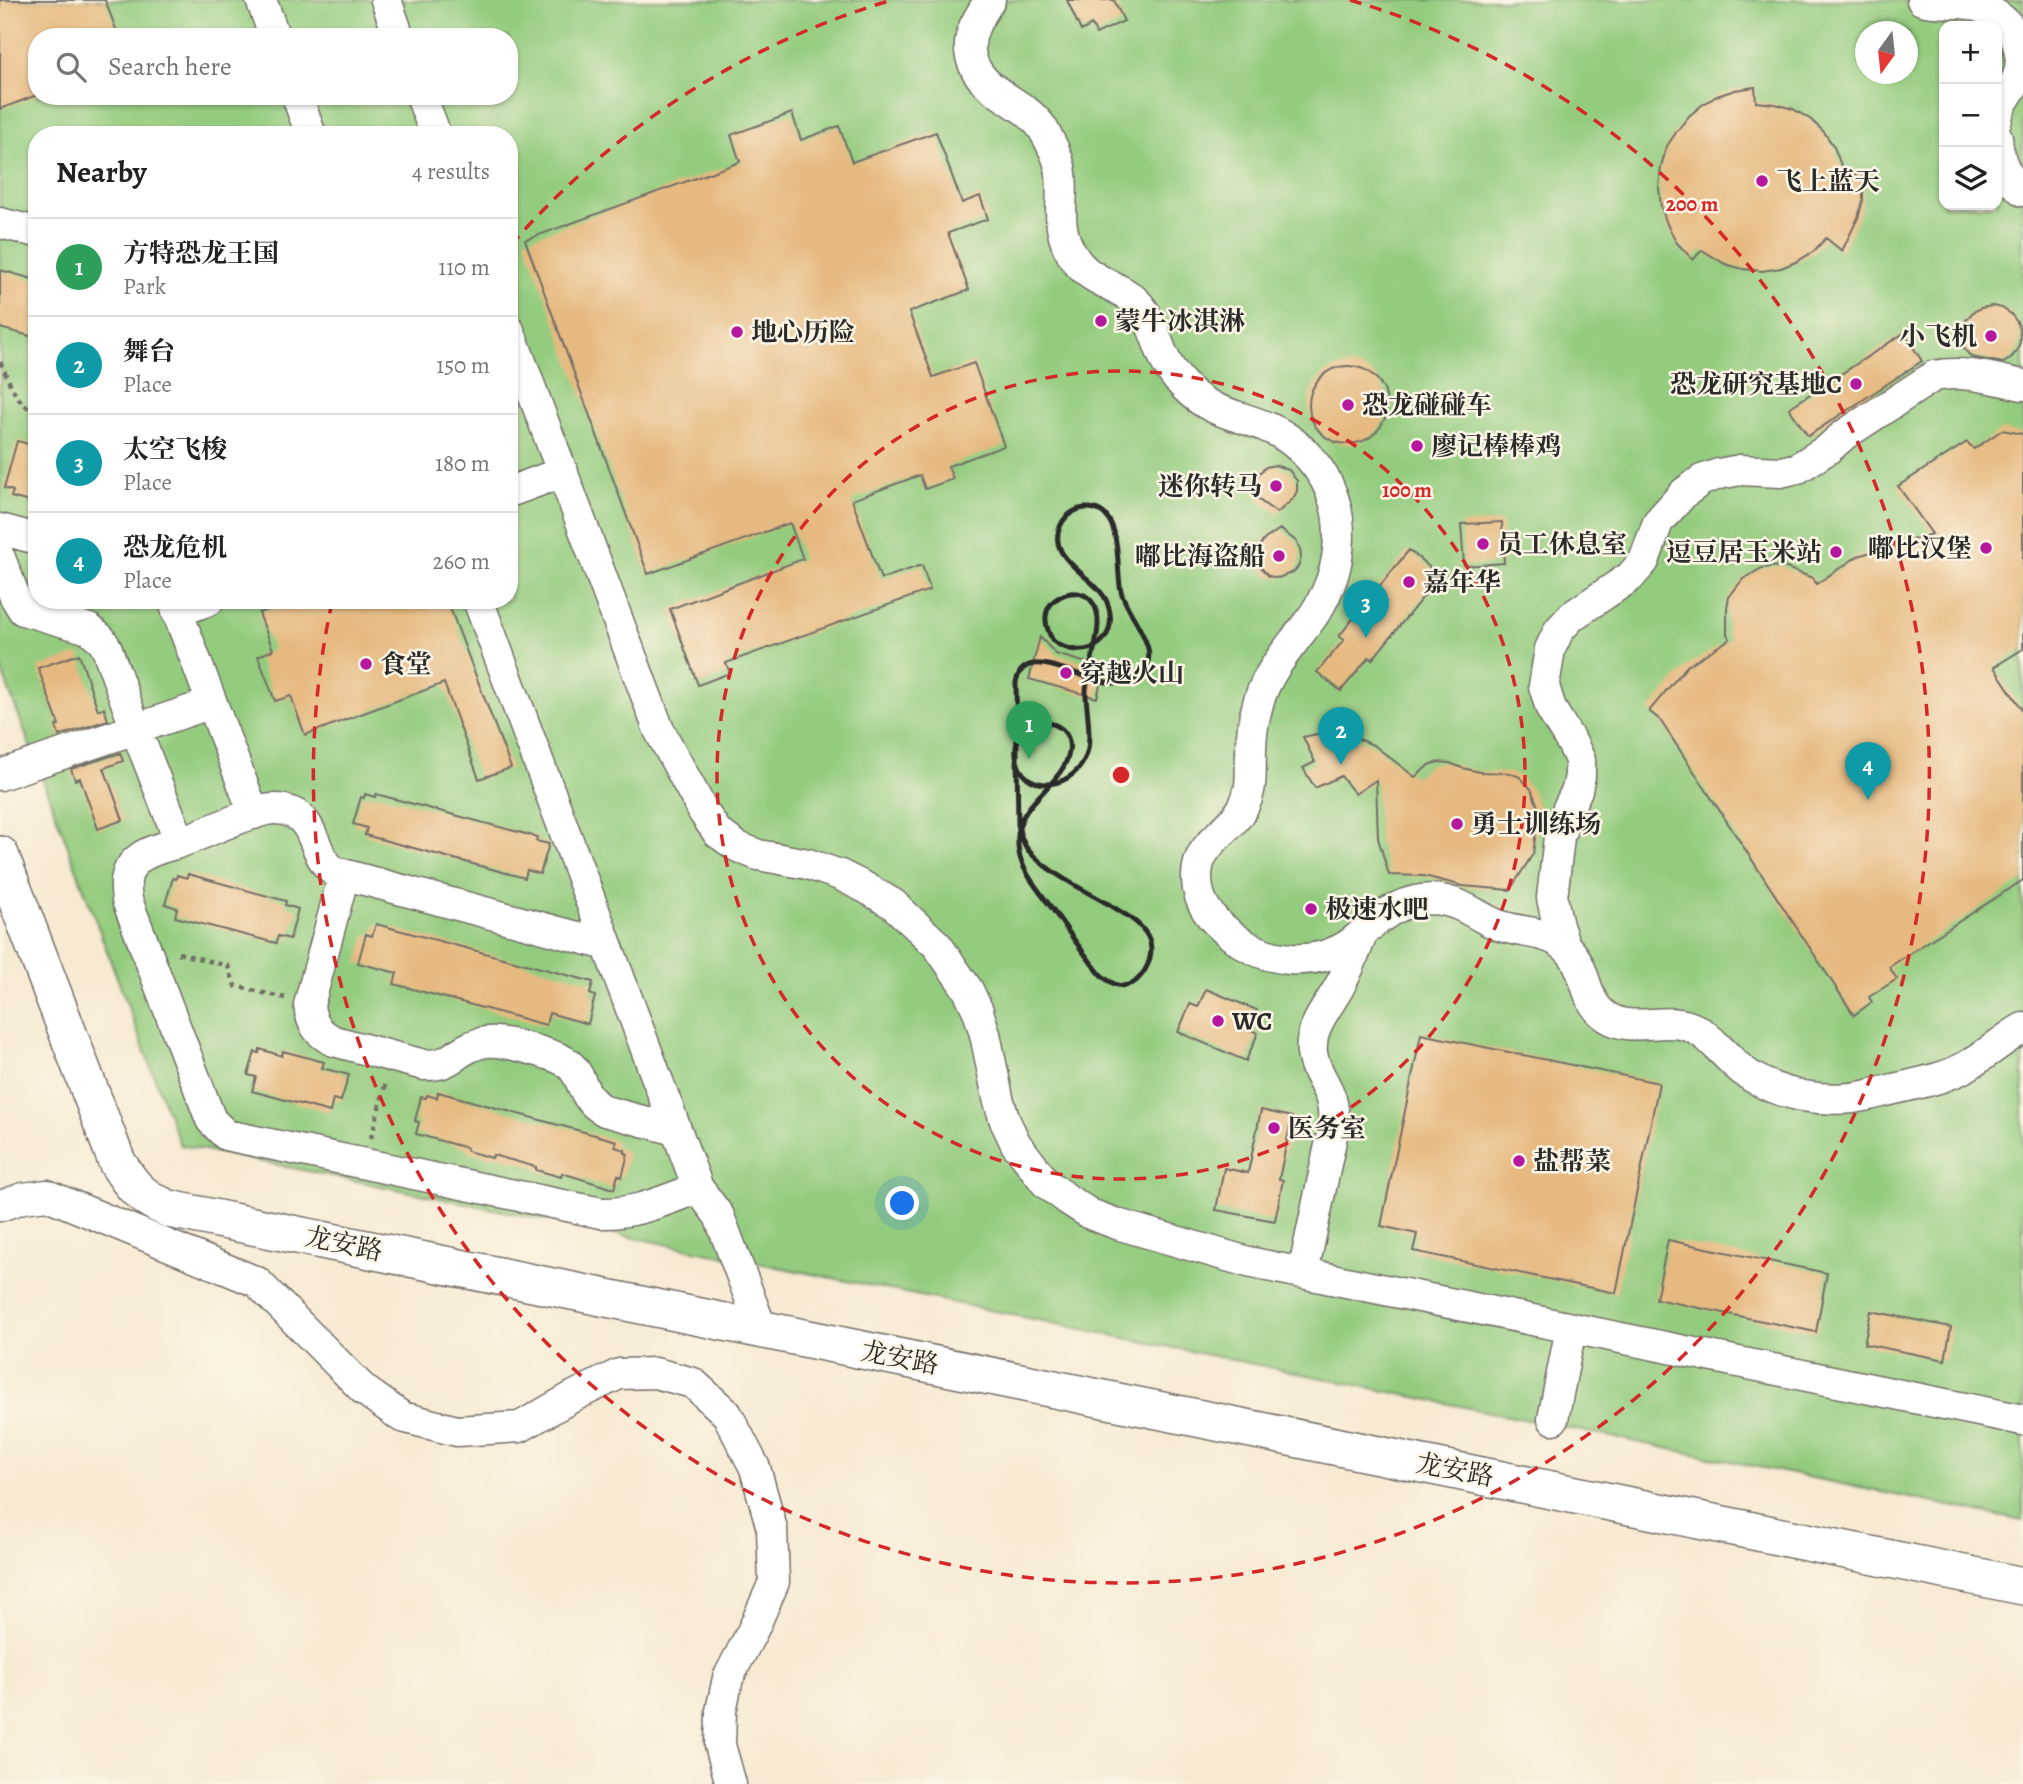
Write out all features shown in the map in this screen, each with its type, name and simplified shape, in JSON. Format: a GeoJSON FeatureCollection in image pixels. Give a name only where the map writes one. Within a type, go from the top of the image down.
{"type":"FeatureCollection","features":[{"type":"Feature","properties":{"kind":"main road","name":"龙安路"},"geometry":{"type":"LineString","coordinates":[[0,855],[117,1162],[130,1183],[148,1200],[169,1209],[2023,1586]]}},
{"type":"Feature","properties":{"kind":"lane"},"geometry":{"type":"LineString","coordinates":[[261,0],[272,28]]}},
{"type":"Feature","properties":{"kind":"lane"},"geometry":{"type":"LineString","coordinates":[[386,0],[396,28]]}},
{"type":"Feature","properties":{"kind":"lane"},"geometry":{"type":"LineString","coordinates":[[990,0],[974,26],[970,40],[973,65],[993,89],[1039,122],[1047,136],[1060,167],[1060,219],[1070,253],[1096,280],[1129,296],[1140,306],[1149,318],[1162,354],[1173,373],[1194,395],[1236,418],[1278,432],[1307,455],[1329,486],[1339,521],[1340,537],[1334,569],[1323,598],[1278,662],[1260,699],[1252,727],[1249,793],[1242,811],[1206,846],[1201,859],[1197,873],[1198,888],[1202,905],[1210,917],[1242,943],[1280,958],[1301,959],[1322,956],[1342,948],[1390,910],[1405,902],[1444,900],[1497,925],[1552,936],[1574,956],[1581,968],[1589,998],[1596,1009],[1610,1019],[1623,1025],[1664,1021],[1698,1030],[1729,1059],[1763,1083],[1782,1091],[1804,1095],[1852,1098],[1940,1079],[1978,1059],[2023,1028]]}},
{"type":"Feature","properties":{"kind":"lane"},"geometry":{"type":"LineString","coordinates":[[1922,0],[1933,4],[1962,3],[1994,13],[2016,35],[2021,60],[2019,74],[2002,102]]}},
{"type":"Feature","properties":{"kind":"lane"},"geometry":{"type":"LineString","coordinates":[[300,105],[308,126]]}},
{"type":"Feature","properties":{"kind":"lane"},"geometry":{"type":"LineString","coordinates":[[424,105],[433,126]]}},
{"type":"Feature","properties":{"kind":"lane"},"geometry":{"type":"LineString","coordinates":[[1998,147],[2001,164],[2008,176],[2023,191]]}},
{"type":"Feature","properties":{"kind":"lane"},"geometry":{"type":"LineString","coordinates":[[0,222],[28,230]]}},
{"type":"Feature","properties":{"kind":"lane"},"geometry":{"type":"LineString","coordinates":[[518,354],[659,730],[704,813],[718,833],[738,846],[758,855],[808,864],[849,879],[893,904],[937,945],[968,990],[978,1011],[998,1098],[1016,1144],[1046,1183],[1066,1199],[1090,1214],[1117,1224],[1248,1262],[2023,1420]]}},
{"type":"Feature","properties":{"kind":"lane"},"geometry":{"type":"LineString","coordinates":[[1565,946],[1552,898],[1559,837],[1577,790],[1580,760],[1551,709],[1544,686],[1550,649],[1559,630],[1572,616],[1630,577],[1644,561],[1658,522],[1672,504],[1702,480],[1740,470],[1781,471],[1798,468],[1934,376],[1964,374],[2023,385]]}},
{"type":"Feature","properties":{"kind":"lane"},"geometry":{"type":"LineString","coordinates":[[518,489],[563,472]]}},
{"type":"Feature","properties":{"kind":"lane"},"geometry":{"type":"LineString","coordinates":[[0,529],[28,537]]}},
{"type":"Feature","properties":{"kind":"lane"},"geometry":{"type":"LineString","coordinates":[[0,558],[23,610],[89,629],[101,639],[180,842]]}},
{"type":"Feature","properties":{"kind":"lane"},"geometry":{"type":"LineString","coordinates":[[176,609],[254,814]]}},
{"type":"Feature","properties":{"kind":"lane"},"geometry":{"type":"LineString","coordinates":[[481,609],[698,1188],[719,1216],[762,1330]]}},
{"type":"Feature","properties":{"kind":"lane"},"geometry":{"type":"LineString","coordinates":[[0,775],[212,703]]}},
{"type":"Feature","properties":{"kind":"lane"},"geometry":{"type":"LineString","coordinates":[[607,945],[344,875],[327,867],[309,829],[295,814],[275,809],[146,853],[137,860],[127,875],[125,886],[127,900],[206,1109],[211,1120],[226,1135],[601,1213],[628,1213],[698,1188]]}},
{"type":"Feature","properties":{"kind":"lane"},"geometry":{"type":"LineString","coordinates":[[344,875],[309,1005],[315,1028],[323,1036],[424,1065],[446,1063],[475,1045],[490,1041],[530,1050],[567,1063],[577,1073],[587,1097],[595,1106],[676,1130]]}},
{"type":"Feature","properties":{"kind":"lane"},"geometry":{"type":"LineString","coordinates":[[1497,925],[1513,925],[1535,914],[1546,901],[1554,883]]}},
{"type":"Feature","properties":{"kind":"lane"},"geometry":{"type":"LineString","coordinates":[[1303,1273],[1333,1131],[1334,1113],[1330,1096],[1317,1071],[1312,1054],[1313,1033],[1350,965],[1362,934]]}},
{"type":"Feature","properties":{"kind":"lane"},"geometry":{"type":"LineString","coordinates":[[0,1206],[23,1198],[47,1195],[257,1282],[364,1390],[402,1417],[457,1431],[520,1427],[573,1396],[619,1374],[655,1373],[693,1383],[727,1414],[755,1468],[772,1529],[774,1582],[728,1678],[721,1712],[720,1745],[731,1784]]}},
{"type":"Feature","properties":{"kind":"lane"},"geometry":{"type":"LineString","coordinates":[[1553,1419],[1571,1328]]}},
{"type":"Feature","properties":{"kind":"path"},"geometry":{"type":"LineString","coordinates":[[0,362],[14,394],[28,406]]}},
{"type":"Feature","properties":{"kind":"path"},"geometry":{"type":"LineString","coordinates":[[145,944],[228,966],[235,986],[309,1005]]}},
{"type":"Feature","properties":{"kind":"path"},"geometry":{"type":"LineString","coordinates":[[364,1165],[392,1057]]}},
{"type":"Feature","properties":{"kind":"green space"},"geometry":{"type":"Polygon","coordinates":[[[0,0],[2023,0],[2023,1521],[180,1145],[0,666],[0,0]]]}},
{"type":"Feature","properties":{"kind":"building"},"geometry":{"type":"Polygon","coordinates":[[[0,0],[105,0],[116,28],[28,28],[28,98],[0,109],[0,0]]]}},
{"type":"Feature","properties":{"kind":"building"},"geometry":{"type":"Polygon","coordinates":[[[1067,0],[1114,0],[1124,21],[1096,34],[1092,25],[1081,31],[1067,0]]]}},
{"type":"Feature","properties":{"kind":"building","name":"飞上蓝天"},"geometry":{"type":"Polygon","coordinates":[[[1755,87],[1756,102],[1793,109],[1824,132],[1834,147],[1845,176],[1863,173],[1863,200],[1858,218],[1842,251],[1826,238],[1814,251],[1798,261],[1781,268],[1762,271],[1725,264],[1702,250],[1693,260],[1676,242],[1661,207],[1659,188],[1661,166],[1667,146],[1689,116],[1702,105],[1717,96],[1755,87]]]}},
{"type":"Feature","properties":{"kind":"building","name":"地心历险"},"geometry":{"type":"Polygon","coordinates":[[[792,113],[801,140],[839,126],[852,162],[936,132],[962,203],[980,196],[988,219],[948,233],[969,290],[909,312],[933,377],[974,363],[1004,446],[948,466],[953,479],[925,489],[920,475],[852,500],[881,579],[922,565],[930,590],[726,663],[730,673],[698,685],[670,609],[803,559],[790,523],[648,574],[525,240],[740,162],[731,135],[792,113]]]}},
{"type":"Feature","properties":{"kind":"building"},"geometry":{"type":"Polygon","coordinates":[[[0,270],[28,278],[28,336],[0,328],[0,270]]]}},
{"type":"Feature","properties":{"kind":"building","name":"小飞机"},"geometry":{"type":"Polygon","coordinates":[[[1992,306],[2011,314],[2020,331],[2017,351],[2003,363],[1971,357],[1961,340],[1966,320],[1973,312],[1992,306]]]}},
{"type":"Feature","properties":{"kind":"building","name":"恐龙研究基地C"},"geometry":{"type":"Polygon","coordinates":[[[1904,333],[1922,361],[1808,436],[1789,408],[1904,333]]]}},
{"type":"Feature","properties":{"kind":"building","name":"恐龙碰碰车"},"geometry":{"type":"Polygon","coordinates":[[[1348,366],[1363,369],[1380,383],[1387,405],[1384,420],[1370,437],[1348,444],[1333,441],[1316,427],[1309,405],[1312,390],[1326,373],[1348,366]]]}},
{"type":"Feature","properties":{"kind":"building"},"geometry":{"type":"Polygon","coordinates":[[[2002,430],[2023,434],[2023,649],[1994,667],[2023,711],[2023,880],[1889,967],[1897,979],[1869,997],[1872,1002],[1854,1015],[1660,720],[1649,711],[1687,666],[1730,639],[1727,634],[1729,597],[1743,579],[1762,568],[1781,566],[1813,578],[1816,584],[1858,556],[1932,534],[1898,486],[1967,442],[1974,449],[2002,430]]]}},
{"type":"Feature","properties":{"kind":"building"},"geometry":{"type":"Polygon","coordinates":[[[17,441],[28,444],[28,502],[11,497],[13,491],[4,488],[17,441]]]}},
{"type":"Feature","properties":{"kind":"building","name":"迷你转马"},"geometry":{"type":"Polygon","coordinates":[[[1275,465],[1289,470],[1297,481],[1297,491],[1293,499],[1277,513],[1259,500],[1255,491],[1259,473],[1266,467],[1275,465]]]}},
{"type":"Feature","properties":{"kind":"building","name":"员工休息室"},"geometry":{"type":"Polygon","coordinates":[[[1502,522],[1504,563],[1464,566],[1461,524],[1502,522]]]}},
{"type":"Feature","properties":{"kind":"building","name":"嘟比海盗船"},"geometry":{"type":"Polygon","coordinates":[[[1280,529],[1296,541],[1301,557],[1294,572],[1278,578],[1269,576],[1263,570],[1258,563],[1257,554],[1265,539],[1280,529]]]}},
{"type":"Feature","properties":{"kind":"building"},"geometry":{"type":"Polygon","coordinates":[[[1409,550],[1440,576],[1372,660],[1369,657],[1341,691],[1317,672],[1344,640],[1339,636],[1409,550]]]}},
{"type":"Feature","properties":{"kind":"building","name":"食堂"},"geometry":{"type":"Polygon","coordinates":[[[269,609],[450,609],[511,768],[479,779],[444,683],[305,735],[291,696],[275,701],[258,656],[273,650],[259,613],[269,609]]]}},
{"type":"Feature","properties":{"kind":"building","name":"穿越火山"},"geometry":{"type":"Polygon","coordinates":[[[1040,637],[1056,654],[1104,668],[1097,698],[1029,679],[1040,637]]]}},
{"type":"Feature","properties":{"kind":"building"},"geometry":{"type":"Polygon","coordinates":[[[79,654],[98,710],[104,708],[108,720],[59,736],[56,726],[59,725],[38,668],[79,654]]]}},
{"type":"Feature","properties":{"kind":"building","name":"勇士训练场"},"geometry":{"type":"Polygon","coordinates":[[[1322,733],[1343,734],[1375,746],[1415,777],[1429,765],[1438,762],[1480,772],[1510,773],[1520,777],[1531,789],[1539,809],[1533,854],[1510,890],[1463,886],[1424,876],[1389,875],[1378,838],[1376,780],[1355,794],[1341,776],[1315,788],[1303,768],[1315,762],[1303,737],[1322,733]]]}},
{"type":"Feature","properties":{"kind":"building"},"geometry":{"type":"Polygon","coordinates":[[[120,753],[123,761],[104,768],[123,820],[98,829],[80,778],[75,780],[71,769],[120,753]]]}},
{"type":"Feature","properties":{"kind":"building"},"geometry":{"type":"Polygon","coordinates":[[[365,794],[375,797],[376,794],[537,837],[536,841],[549,844],[540,874],[527,870],[525,878],[365,835],[367,828],[353,824],[361,797],[364,798],[365,794]]]}},
{"type":"Feature","properties":{"kind":"building"},"geometry":{"type":"Polygon","coordinates":[[[188,874],[286,901],[285,905],[298,909],[290,939],[278,936],[276,943],[175,917],[177,908],[165,904],[173,878],[176,879],[177,875],[187,878],[188,874]]]}},
{"type":"Feature","properties":{"kind":"building"},"geometry":{"type":"Polygon","coordinates":[[[376,924],[593,982],[590,994],[595,996],[588,1024],[549,1013],[546,1025],[394,984],[397,973],[358,963],[366,934],[372,936],[376,924]]]}},
{"type":"Feature","properties":{"kind":"building","name":"WC"},"geometry":{"type":"Polygon","coordinates":[[[1206,989],[1257,1010],[1249,1029],[1258,1033],[1246,1061],[1178,1032],[1190,1004],[1198,1007],[1206,989]]]}},
{"type":"Feature","properties":{"kind":"building","name":"盐帮菜"},"geometry":{"type":"Polygon","coordinates":[[[1421,1034],[1659,1083],[1616,1293],[1413,1251],[1417,1234],[1381,1226],[1421,1034]]]}},
{"type":"Feature","properties":{"kind":"building"},"geometry":{"type":"Polygon","coordinates":[[[260,1049],[282,1056],[283,1051],[324,1062],[322,1068],[349,1075],[341,1101],[333,1099],[330,1112],[252,1091],[256,1077],[248,1075],[255,1052],[259,1053],[260,1049]]]}},
{"type":"Feature","properties":{"kind":"building"},"geometry":{"type":"Polygon","coordinates":[[[438,1092],[617,1141],[615,1147],[628,1154],[622,1177],[618,1175],[614,1189],[562,1173],[561,1177],[536,1170],[536,1167],[493,1155],[492,1158],[416,1134],[419,1122],[415,1121],[421,1097],[426,1098],[427,1095],[437,1098],[438,1092]]]}},
{"type":"Feature","properties":{"kind":"building"},"geometry":{"type":"Polygon","coordinates":[[[1261,1110],[1292,1117],[1279,1179],[1283,1180],[1275,1221],[1216,1210],[1224,1168],[1248,1173],[1261,1110]]]}},
{"type":"Feature","properties":{"kind":"building"},"geometry":{"type":"Polygon","coordinates":[[[1668,1240],[1827,1273],[1816,1332],[1656,1299],[1668,1240]]]}},
{"type":"Feature","properties":{"kind":"building"},"geometry":{"type":"Polygon","coordinates":[[[1871,1311],[1951,1327],[1945,1360],[1864,1344],[1871,1311]]]}},
{"type":"Feature","properties":{"kind":"railway"},"geometry":{"type":"LineString","coordinates":[[1136,981],[1118,985],[1101,975],[1029,877],[1022,864],[1018,845],[1019,828],[1023,817],[1031,805],[1051,784],[1062,769],[1069,752],[1066,735],[1055,725],[1038,723],[1023,731],[1017,742],[1016,745],[1016,755],[1020,769],[1028,778],[1038,783],[1050,784],[1062,781],[1074,774],[1088,749],[1086,696],[1087,684],[1089,671],[1093,657],[1096,642],[1098,616],[1094,605],[1086,596],[1073,593],[1061,596],[1051,604],[1046,620],[1053,641],[1065,648],[1077,650],[1088,649],[1098,645],[1109,628],[1107,602],[1101,592],[1072,565],[1059,545],[1058,534],[1063,521],[1072,512],[1085,508],[1098,510],[1107,516],[1112,527],[1116,540],[1121,591],[1143,635],[1149,657],[1146,667],[1138,677],[1124,683],[1107,682],[1088,677],[1051,666],[1035,664],[1023,669],[1016,682],[1018,825],[1019,828],[1020,832],[1020,835],[1024,844],[1036,859],[1129,917],[1145,932],[1149,938],[1150,958],[1145,971],[1136,981]]}},
{"type":"Feature","properties":{"kind":"place","name":"飞上蓝天"},"geometry":{"type":"Point","coordinates":[1762,181]}},
{"type":"Feature","properties":{"kind":"place","name":"蒙牛冰淇淋"},"geometry":{"type":"Point","coordinates":[1101,321]}},
{"type":"Feature","properties":{"kind":"place","name":"地心历险"},"geometry":{"type":"Point","coordinates":[737,332]}},
{"type":"Feature","properties":{"kind":"place","name":"小飞机"},"geometry":{"type":"Point","coordinates":[1991,336]}},
{"type":"Feature","properties":{"kind":"place","name":"恐龙研究基地C"},"geometry":{"type":"Point","coordinates":[1856,384]}},
{"type":"Feature","properties":{"kind":"place","name":"恐龙碰碰车"},"geometry":{"type":"Point","coordinates":[1348,405]}},
{"type":"Feature","properties":{"kind":"place","name":"廖记棒棒鸡"},"geometry":{"type":"Point","coordinates":[1417,446]}},
{"type":"Feature","properties":{"kind":"place","name":"迷你转马"},"geometry":{"type":"Point","coordinates":[1276,486]}},
{"type":"Feature","properties":{"kind":"place","name":"员工休息室"},"geometry":{"type":"Point","coordinates":[1483,544]}},
{"type":"Feature","properties":{"kind":"place","name":"嘟比汉堡"},"geometry":{"type":"Point","coordinates":[1986,548]}},
{"type":"Feature","properties":{"kind":"place","name":"逗豆居玉米站"},"geometry":{"type":"Point","coordinates":[1836,552]}},
{"type":"Feature","properties":{"kind":"place","name":"嘟比海盗船"},"geometry":{"type":"Point","coordinates":[1279,556]}},
{"type":"Feature","properties":{"kind":"place","name":"嘉年华"},"geometry":{"type":"Point","coordinates":[1409,582]}},
{"type":"Feature","properties":{"kind":"place","name":"太空飞梭"},"geometry":{"type":"Point","coordinates":[1366,638]}},
{"type":"Feature","properties":{"kind":"place","name":"食堂"},"geometry":{"type":"Point","coordinates":[366,664]}},
{"type":"Feature","properties":{"kind":"place","name":"穿越火山"},"geometry":{"type":"Point","coordinates":[1066,673]}},
{"type":"Feature","properties":{"kind":"place","name":"方特恐龙王国"},"geometry":{"type":"Point","coordinates":[1029,759]}},
{"type":"Feature","properties":{"kind":"place","name":"舞台"},"geometry":{"type":"Point","coordinates":[1341,765]}},
{"type":"Feature","properties":{"kind":"place","name":"恐龙危机"},"geometry":{"type":"Point","coordinates":[1868,800]}},
{"type":"Feature","properties":{"kind":"place","name":"勇士训练场"},"geometry":{"type":"Point","coordinates":[1457,824]}},
{"type":"Feature","properties":{"kind":"place","name":"极速水吧"},"geometry":{"type":"Point","coordinates":[1311,909]}},
{"type":"Feature","properties":{"kind":"place","name":"WC"},"geometry":{"type":"Point","coordinates":[1218,1021]}},
{"type":"Feature","properties":{"kind":"place","name":"医务室"},"geometry":{"type":"Point","coordinates":[1274,1128]}},
{"type":"Feature","properties":{"kind":"place","name":"盐帮菜"},"geometry":{"type":"Point","coordinates":[1519,1161]}}]}
